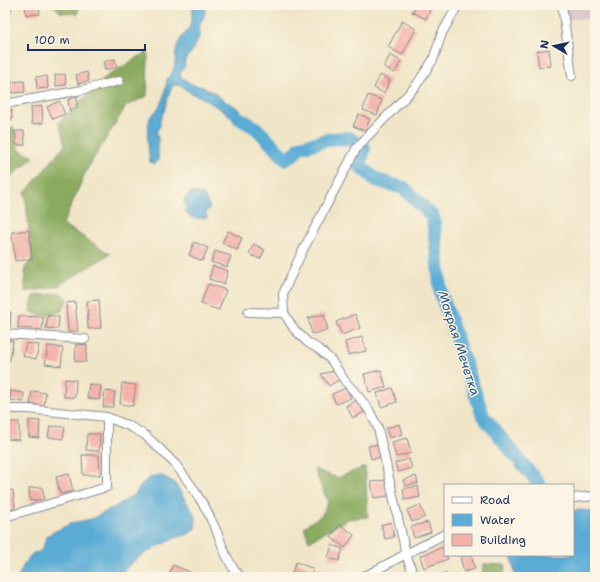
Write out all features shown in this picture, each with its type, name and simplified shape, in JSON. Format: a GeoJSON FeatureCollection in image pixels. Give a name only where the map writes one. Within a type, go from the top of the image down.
{"type":"FeatureCollection","features":[{"type":"Feature","properties":{"kind":"street"},"geometry":{"type":"LineString","coordinates":[[5,15],[8,5]]}},
{"type":"Feature","properties":{"kind":"street"},"geometry":{"type":"LineString","coordinates":[[414,577],[406,554],[378,428],[370,410],[345,381],[331,360],[320,350],[307,342],[294,329],[284,312],[283,294],[302,252],[356,149],[415,87],[433,60],[442,33],[458,5]]}},
{"type":"Feature","properties":{"kind":"street"},"geometry":{"type":"LineString","coordinates":[[562,5],[572,76]]}},
{"type":"Feature","properties":{"kind":"street"},"geometry":{"type":"LineString","coordinates":[[5,104],[82,90],[119,81]]}},
{"type":"Feature","properties":{"kind":"street"},"geometry":{"type":"LineString","coordinates":[[248,312],[284,312]]}},
{"type":"Feature","properties":{"kind":"street"},"geometry":{"type":"LineString","coordinates":[[5,334],[85,339]]}},
{"type":"Feature","properties":{"kind":"street"},"geometry":{"type":"LineString","coordinates":[[5,409],[106,417],[129,426],[145,435],[176,464],[193,488],[203,504],[234,570],[241,577]]}},
{"type":"Feature","properties":{"kind":"street"},"geometry":{"type":"LineString","coordinates":[[5,517],[107,487],[106,417]]}},
{"type":"Feature","properties":{"kind":"street"},"geometry":{"type":"LineString","coordinates":[[574,498],[595,496]]}},
{"type":"Feature","properties":{"kind":"street"},"geometry":{"type":"LineString","coordinates":[[361,577],[444,535]]}},
{"type":"Feature","properties":{"kind":"shaded area"},"geometry":{"type":"Polygon","coordinates":[[[561,5],[595,5],[595,19],[563,19],[561,5]]]}},
{"type":"Feature","properties":{"kind":"green space"},"geometry":{"type":"Polygon","coordinates":[[[53,5],[78,5],[78,14],[60,12],[53,5]]]}},
{"type":"Feature","properties":{"kind":"green space"},"geometry":{"type":"Polygon","coordinates":[[[148,51],[147,96],[126,106],[86,171],[63,224],[110,254],[56,287],[25,292],[25,268],[32,259],[25,193],[65,145],[59,122],[106,77],[148,51]]]}},
{"type":"Feature","properties":{"kind":"green space"},"geometry":{"type":"Polygon","coordinates":[[[13,126],[19,150],[34,157],[7,180],[5,175],[5,137],[13,126]]]}},
{"type":"Feature","properties":{"kind":"green space"},"geometry":{"type":"Polygon","coordinates":[[[60,293],[68,298],[61,311],[43,317],[30,311],[34,296],[60,293]]]}},
{"type":"Feature","properties":{"kind":"green space"},"geometry":{"type":"Polygon","coordinates":[[[365,467],[368,517],[348,519],[309,541],[304,527],[322,515],[328,502],[314,469],[337,478],[365,467]]]}},
{"type":"Feature","properties":{"kind":"green space"},"geometry":{"type":"Polygon","coordinates":[[[483,564],[506,565],[503,575],[482,577],[483,564]]]}},
{"type":"Feature","properties":{"kind":"water"},"geometry":{"type":"Polygon","coordinates":[[[193,5],[205,5],[205,13],[200,23],[199,37],[192,51],[184,62],[185,66],[180,72],[180,76],[191,84],[203,87],[215,93],[226,102],[240,110],[255,123],[257,127],[253,130],[236,121],[223,110],[201,97],[179,85],[173,85],[160,120],[160,126],[156,132],[158,138],[158,160],[155,164],[150,162],[148,134],[150,117],[158,109],[163,99],[167,78],[173,71],[177,46],[188,30],[192,18],[193,5]]]}},
{"type":"Feature","properties":{"kind":"water"},"geometry":{"type":"Polygon","coordinates":[[[190,193],[204,195],[210,208],[206,211],[207,218],[194,218],[187,214],[185,211],[187,207],[184,202],[185,198],[190,193]]]}},
{"type":"Feature","properties":{"kind":"water"},"geometry":{"type":"Polygon","coordinates":[[[160,475],[174,482],[196,518],[195,529],[190,533],[169,541],[137,559],[124,571],[120,577],[18,577],[24,565],[33,553],[40,552],[44,545],[46,536],[72,523],[91,519],[115,507],[135,494],[143,483],[151,477],[160,475]]]}},
{"type":"Feature","properties":{"kind":"water"},"geometry":{"type":"Polygon","coordinates":[[[574,511],[595,511],[595,529],[593,536],[595,542],[595,577],[516,577],[511,556],[574,556],[574,511]]]}},
{"type":"Feature","properties":{"kind":"building"},"geometry":{"type":"Polygon","coordinates":[[[25,5],[39,5],[40,14],[26,15],[25,5]]]}},
{"type":"Feature","properties":{"kind":"building"},"geometry":{"type":"Polygon","coordinates":[[[416,5],[432,6],[426,19],[412,12],[416,5]]]}},
{"type":"Feature","properties":{"kind":"building"},"geometry":{"type":"Polygon","coordinates":[[[402,21],[416,29],[402,55],[388,47],[402,21]]]}},
{"type":"Feature","properties":{"kind":"building"},"geometry":{"type":"Polygon","coordinates":[[[549,49],[551,66],[539,67],[537,51],[549,49]]]}},
{"type":"Feature","properties":{"kind":"building"},"geometry":{"type":"Polygon","coordinates":[[[390,55],[401,61],[395,73],[384,67],[390,55]]]}},
{"type":"Feature","properties":{"kind":"building"},"geometry":{"type":"Polygon","coordinates":[[[115,59],[117,67],[105,70],[103,62],[115,59]]]}},
{"type":"Feature","properties":{"kind":"building"},"geometry":{"type":"Polygon","coordinates":[[[87,72],[89,81],[78,84],[76,75],[87,72]]]}},
{"type":"Feature","properties":{"kind":"building"},"geometry":{"type":"Polygon","coordinates":[[[65,74],[66,85],[56,86],[55,75],[65,74]]]}},
{"type":"Feature","properties":{"kind":"building"},"geometry":{"type":"Polygon","coordinates":[[[380,75],[390,80],[384,93],[374,88],[380,75]]]}},
{"type":"Feature","properties":{"kind":"building"},"geometry":{"type":"Polygon","coordinates":[[[47,76],[48,88],[37,89],[36,77],[47,76]]]}},
{"type":"Feature","properties":{"kind":"building"},"geometry":{"type":"Polygon","coordinates":[[[24,81],[25,92],[12,93],[11,82],[24,81]]]}},
{"type":"Feature","properties":{"kind":"building"},"geometry":{"type":"Polygon","coordinates":[[[368,95],[382,100],[377,115],[363,110],[368,95]]]}},
{"type":"Feature","properties":{"kind":"building"},"geometry":{"type":"Polygon","coordinates":[[[77,96],[77,108],[70,111],[68,100],[77,96]]]}},
{"type":"Feature","properties":{"kind":"building"},"geometry":{"type":"Polygon","coordinates":[[[59,101],[65,114],[53,119],[47,107],[59,101]]]}},
{"type":"Feature","properties":{"kind":"building"},"geometry":{"type":"Polygon","coordinates":[[[42,106],[43,123],[32,124],[31,107],[42,106]]]}},
{"type":"Feature","properties":{"kind":"building"},"geometry":{"type":"Polygon","coordinates":[[[12,110],[12,120],[5,120],[5,111],[12,110]]]}},
{"type":"Feature","properties":{"kind":"building"},"geometry":{"type":"Polygon","coordinates":[[[359,114],[370,119],[365,131],[353,126],[359,114]]]}},
{"type":"Feature","properties":{"kind":"building"},"geometry":{"type":"Polygon","coordinates":[[[15,131],[24,131],[25,145],[16,145],[15,131]]]}},
{"type":"Feature","properties":{"kind":"building"},"geometry":{"type":"Polygon","coordinates":[[[29,230],[32,259],[15,261],[12,232],[29,230]]]}},
{"type":"Feature","properties":{"kind":"building"},"geometry":{"type":"Polygon","coordinates":[[[228,231],[242,238],[237,250],[222,243],[228,231]]]}},
{"type":"Feature","properties":{"kind":"building"},"geometry":{"type":"Polygon","coordinates":[[[194,242],[208,248],[202,261],[189,255],[194,242]]]}},
{"type":"Feature","properties":{"kind":"building"},"geometry":{"type":"Polygon","coordinates":[[[254,244],[265,250],[260,259],[249,254],[254,244]]]}},
{"type":"Feature","properties":{"kind":"building"},"geometry":{"type":"Polygon","coordinates":[[[215,251],[231,256],[227,267],[211,262],[215,251]]]}},
{"type":"Feature","properties":{"kind":"building"},"geometry":{"type":"Polygon","coordinates":[[[213,266],[228,271],[224,284],[209,279],[213,266]]]}},
{"type":"Feature","properties":{"kind":"building"},"geometry":{"type":"Polygon","coordinates":[[[208,284],[226,290],[219,310],[201,304],[208,284]]]}},
{"type":"Feature","properties":{"kind":"building"},"geometry":{"type":"Polygon","coordinates":[[[99,300],[101,328],[88,329],[87,301],[99,300]]]}},
{"type":"Feature","properties":{"kind":"building"},"geometry":{"type":"Polygon","coordinates":[[[75,302],[78,331],[68,332],[66,303],[75,302]]]}},
{"type":"Feature","properties":{"kind":"building"},"geometry":{"type":"Polygon","coordinates":[[[5,312],[11,312],[10,328],[5,328],[5,312]]]}},
{"type":"Feature","properties":{"kind":"building"},"geometry":{"type":"Polygon","coordinates":[[[324,314],[328,330],[312,334],[308,318],[324,314]]]}},
{"type":"Feature","properties":{"kind":"building"},"geometry":{"type":"Polygon","coordinates":[[[355,314],[360,328],[342,335],[336,322],[355,314]]]}},
{"type":"Feature","properties":{"kind":"building"},"geometry":{"type":"Polygon","coordinates":[[[48,315],[59,317],[58,329],[46,328],[48,315]]]}},
{"type":"Feature","properties":{"kind":"building"},"geometry":{"type":"Polygon","coordinates":[[[19,316],[43,317],[42,330],[18,328],[19,316]]]}},
{"type":"Feature","properties":{"kind":"building"},"geometry":{"type":"Polygon","coordinates":[[[362,337],[366,351],[348,355],[345,342],[362,337]]]}},
{"type":"Feature","properties":{"kind":"building"},"geometry":{"type":"Polygon","coordinates":[[[5,340],[13,341],[10,360],[5,359],[5,340]]]}},
{"type":"Feature","properties":{"kind":"building"},"geometry":{"type":"Polygon","coordinates":[[[26,343],[39,345],[36,359],[23,356],[26,343]]]}},
{"type":"Feature","properties":{"kind":"building"},"geometry":{"type":"Polygon","coordinates":[[[76,344],[87,345],[86,362],[75,361],[76,344]]]}},
{"type":"Feature","properties":{"kind":"building"},"geometry":{"type":"Polygon","coordinates":[[[48,346],[63,348],[61,366],[45,364],[48,346]]]}},
{"type":"Feature","properties":{"kind":"building"},"geometry":{"type":"Polygon","coordinates":[[[381,370],[386,387],[369,392],[364,374],[381,370]]]}},
{"type":"Feature","properties":{"kind":"building"},"geometry":{"type":"Polygon","coordinates":[[[335,371],[340,379],[329,386],[321,374],[335,371]]]}},
{"type":"Feature","properties":{"kind":"building"},"geometry":{"type":"Polygon","coordinates":[[[65,379],[76,380],[75,397],[64,397],[65,379]]]}},
{"type":"Feature","properties":{"kind":"building"},"geometry":{"type":"Polygon","coordinates":[[[122,383],[136,385],[133,406],[120,404],[122,383]]]}},
{"type":"Feature","properties":{"kind":"building"},"geometry":{"type":"Polygon","coordinates":[[[89,384],[101,386],[99,400],[87,398],[89,384]]]}},
{"type":"Feature","properties":{"kind":"building"},"geometry":{"type":"Polygon","coordinates":[[[346,388],[351,398],[336,404],[332,394],[346,388]]]}},
{"type":"Feature","properties":{"kind":"building"},"geometry":{"type":"Polygon","coordinates":[[[392,388],[397,402],[381,407],[377,393],[392,388]]]}},
{"type":"Feature","properties":{"kind":"building"},"geometry":{"type":"Polygon","coordinates":[[[5,389],[9,390],[8,400],[5,400],[5,389]]]}},
{"type":"Feature","properties":{"kind":"building"},"geometry":{"type":"Polygon","coordinates":[[[11,391],[24,393],[23,402],[10,400],[11,391]]]}},
{"type":"Feature","properties":{"kind":"building"},"geometry":{"type":"Polygon","coordinates":[[[32,391],[46,393],[44,406],[30,404],[32,391]]]}},
{"type":"Feature","properties":{"kind":"building"},"geometry":{"type":"Polygon","coordinates":[[[105,391],[115,392],[113,407],[103,407],[105,391]]]}},
{"type":"Feature","properties":{"kind":"building"},"geometry":{"type":"Polygon","coordinates":[[[357,400],[364,412],[353,418],[346,406],[357,400]]]}},
{"type":"Feature","properties":{"kind":"building"},"geometry":{"type":"Polygon","coordinates":[[[29,420],[40,421],[39,438],[29,437],[29,420]]]}},
{"type":"Feature","properties":{"kind":"building"},"geometry":{"type":"Polygon","coordinates":[[[7,422],[19,422],[19,440],[7,439],[7,422]]]}},
{"type":"Feature","properties":{"kind":"building"},"geometry":{"type":"Polygon","coordinates":[[[399,424],[402,434],[389,438],[386,428],[399,424]]]}},
{"type":"Feature","properties":{"kind":"building"},"geometry":{"type":"Polygon","coordinates":[[[50,426],[65,427],[63,439],[48,437],[50,426]]]}},
{"type":"Feature","properties":{"kind":"building"},"geometry":{"type":"Polygon","coordinates":[[[87,434],[100,434],[99,451],[86,450],[87,434]]]}},
{"type":"Feature","properties":{"kind":"building"},"geometry":{"type":"Polygon","coordinates":[[[407,438],[411,453],[396,457],[392,442],[407,438]]]}},
{"type":"Feature","properties":{"kind":"building"},"geometry":{"type":"Polygon","coordinates":[[[380,444],[383,457],[371,459],[368,446],[380,444]]]}},
{"type":"Feature","properties":{"kind":"building"},"geometry":{"type":"Polygon","coordinates":[[[82,455],[99,455],[100,475],[83,475],[82,455]]]}},
{"type":"Feature","properties":{"kind":"building"},"geometry":{"type":"Polygon","coordinates":[[[409,459],[412,468],[398,472],[395,463],[409,459]]]}},
{"type":"Feature","properties":{"kind":"building"},"geometry":{"type":"Polygon","coordinates":[[[69,474],[73,491],[60,494],[56,477],[69,474]]]}},
{"type":"Feature","properties":{"kind":"building"},"geometry":{"type":"Polygon","coordinates":[[[416,476],[418,483],[405,486],[403,480],[416,476]]]}},
{"type":"Feature","properties":{"kind":"building"},"geometry":{"type":"Polygon","coordinates":[[[386,480],[389,496],[374,498],[371,482],[386,480]]]}},
{"type":"Feature","properties":{"kind":"building"},"geometry":{"type":"Polygon","coordinates":[[[418,486],[420,497],[405,500],[403,489],[418,486]]]}},
{"type":"Feature","properties":{"kind":"building"},"geometry":{"type":"Polygon","coordinates":[[[42,487],[44,499],[30,501],[29,488],[42,487]]]}},
{"type":"Feature","properties":{"kind":"building"},"geometry":{"type":"Polygon","coordinates":[[[13,490],[15,508],[5,510],[5,491],[13,490]]]}},
{"type":"Feature","properties":{"kind":"building"},"geometry":{"type":"Polygon","coordinates":[[[420,505],[425,517],[412,522],[407,510],[420,505]]]}},
{"type":"Feature","properties":{"kind":"building"},"geometry":{"type":"Polygon","coordinates":[[[391,522],[394,537],[385,539],[381,525],[391,522]]]}},
{"type":"Feature","properties":{"kind":"building"},"geometry":{"type":"Polygon","coordinates":[[[428,522],[431,532],[414,538],[411,527],[428,522]]]}},
{"type":"Feature","properties":{"kind":"building"},"geometry":{"type":"Polygon","coordinates":[[[340,524],[354,535],[345,548],[331,537],[340,524]]]}},
{"type":"Feature","properties":{"kind":"building"},"geometry":{"type":"Polygon","coordinates":[[[332,545],[343,549],[339,561],[328,558],[332,545]]]}},
{"type":"Feature","properties":{"kind":"building"},"geometry":{"type":"Polygon","coordinates":[[[443,547],[444,556],[446,556],[448,559],[424,568],[420,556],[443,547]]]}},
{"type":"Feature","properties":{"kind":"building"},"geometry":{"type":"Polygon","coordinates":[[[471,556],[475,569],[464,572],[460,557],[471,556]]]}},
{"type":"Feature","properties":{"kind":"building"},"geometry":{"type":"Polygon","coordinates":[[[296,562],[314,569],[310,577],[290,577],[296,562]]]}},
{"type":"Feature","properties":{"kind":"building"},"geometry":{"type":"Polygon","coordinates":[[[173,565],[190,572],[188,577],[168,577],[173,565]]]}},
{"type":"Feature","properties":{"kind":"building"},"geometry":{"type":"Polygon","coordinates":[[[446,573],[447,577],[431,577],[446,573]]]}},
{"type":"Feature","properties":{"kind":"waterway","name":"Мокрая Мечетка"},"geometry":{"type":"LineString","coordinates":[[239,118],[256,128],[286,159],[295,153]]}},
{"type":"Feature","properties":{"kind":"waterway","name":"Мокрая Мечетка"},"geometry":{"type":"LineString","coordinates":[[300,147],[331,139],[349,138],[364,148],[359,165],[376,180],[404,188],[433,217],[441,294],[483,416],[539,484]]}}]}
